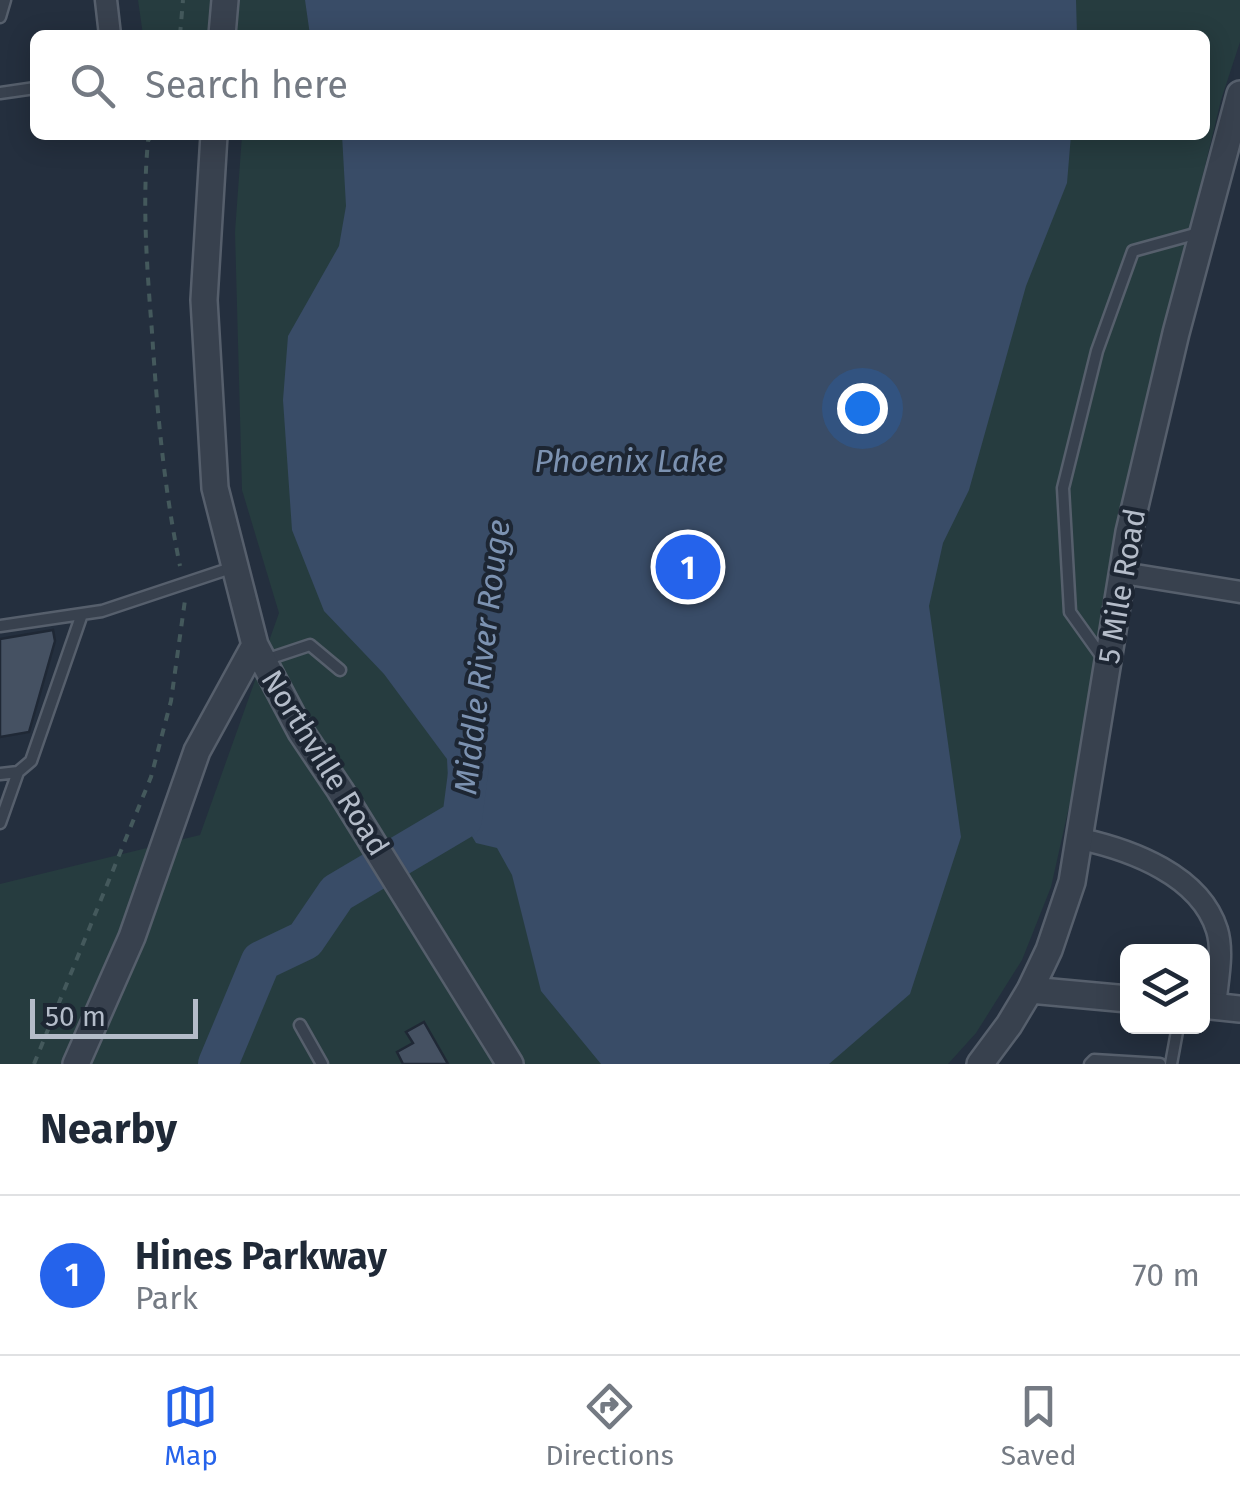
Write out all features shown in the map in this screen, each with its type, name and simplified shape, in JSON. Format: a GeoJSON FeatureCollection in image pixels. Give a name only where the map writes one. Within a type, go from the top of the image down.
{"type":"FeatureCollection","features":[{"type":"Feature","properties":{"kind":"street"},"geometry":{"type":"LineString","coordinates":[[106,0],[109,30]]}},
{"type":"Feature","properties":{"kind":"street"},"geometry":{"type":"LineString","coordinates":[[222,30],[225,0]]}},
{"type":"Feature","properties":{"kind":"street","name":"5 Mile Road"},"geometry":{"type":"LineString","coordinates":[[980,1064],[1030,990],[1062,916],[1081,839],[1129,532],[1202,232],[1239,101]]}},
{"type":"Feature","properties":{"kind":"street","name":"Northville Road"},"geometry":{"type":"LineString","coordinates":[[214,140],[206,248],[206,360],[215,488],[258,653],[301,732],[510,1064]]}},
{"type":"Feature","properties":{"kind":"street"},"geometry":{"type":"LineString","coordinates":[[1123,573],[1240,592]]}},
{"type":"Feature","properties":{"kind":"street"},"geometry":{"type":"LineString","coordinates":[[76,1064],[132,938],[196,751],[258,653]]}},
{"type":"Feature","properties":{"kind":"street"},"geometry":{"type":"LineString","coordinates":[[1081,839],[1141,859],[1171,874],[1196,893],[1216,929],[1220,946],[1219,1007]]}},
{"type":"Feature","properties":{"kind":"street"},"geometry":{"type":"LineString","coordinates":[[1030,990],[1120,997]]}},
{"type":"Feature","properties":{"kind":"lane"},"geometry":{"type":"LineString","coordinates":[[0,18],[5,0]]}},
{"type":"Feature","properties":{"kind":"lane"},"geometry":{"type":"LineString","coordinates":[[0,94],[30,89]]}},
{"type":"Feature","properties":{"kind":"lane"},"geometry":{"type":"LineString","coordinates":[[1109,666],[1070,612],[1063,488],[1097,352],[1133,251],[1202,232]]}},
{"type":"Feature","properties":{"kind":"lane"},"geometry":{"type":"LineString","coordinates":[[0,626],[102,610],[235,567]]}},
{"type":"Feature","properties":{"kind":"lane"},"geometry":{"type":"LineString","coordinates":[[0,822],[18,772],[32,760],[82,614]]}},
{"type":"Feature","properties":{"kind":"lane"},"geometry":{"type":"LineString","coordinates":[[258,653],[310,646],[340,670]]}},
{"type":"Feature","properties":{"kind":"lane"},"geometry":{"type":"LineString","coordinates":[[0,774],[18,772]]}},
{"type":"Feature","properties":{"kind":"lane"},"geometry":{"type":"LineString","coordinates":[[300,1025],[322,1064]]}},
{"type":"Feature","properties":{"kind":"lane"},"geometry":{"type":"LineString","coordinates":[[1171,1064],[1177,1034]]}},
{"type":"Feature","properties":{"kind":"lane"},"geometry":{"type":"LineString","coordinates":[[1090,1064],[1094,1060],[1160,1064]]}},
{"type":"Feature","properties":{"kind":"path"},"geometry":{"type":"LineString","coordinates":[[180,30],[183,0]]}},
{"type":"Feature","properties":{"kind":"green space","name":"Phoenix Lake"},"geometry":{"type":"Polygon","coordinates":[[[138,0],[1240,0],[1240,42],[1221,100],[1117,531],[1071,798],[1051,887],[1022,960],[976,1033],[948,1064],[0,1064],[0,884],[200,835],[279,613],[242,490],[235,232],[242,140],[1210,140],[1210,30],[142,30],[138,0]]]}},
{"type":"Feature","properties":{"kind":"water"},"geometry":{"type":"Polygon","coordinates":[[[305,0],[1076,0],[1077,30],[309,30],[305,0]]]}},
{"type":"Feature","properties":{"kind":"water","name":"Phoenix Lake"},"geometry":{"type":"Polygon","coordinates":[[[342,140],[1071,140],[1067,183],[1026,286],[969,490],[943,543],[929,606],[961,837],[910,994],[829,1064],[601,1064],[541,991],[512,875],[497,848],[476,843],[449,798],[447,759],[384,674],[324,611],[292,530],[283,400],[288,336],[339,246],[346,206],[342,140]]]}},
{"type":"Feature","properties":{"kind":"building"},"geometry":{"type":"Polygon","coordinates":[[[53,630],[55,641],[29,732],[0,737],[0,639],[53,630]]]}},
{"type":"Feature","properties":{"kind":"building"},"geometry":{"type":"Polygon","coordinates":[[[424,1022],[448,1064],[403,1064],[397,1052],[413,1043],[406,1032],[424,1022]]]}},
{"type":"Feature","properties":{"kind":"waterway","name":"Middle River Rouge"},"geometry":{"type":"LineString","coordinates":[[218,1064],[261,961],[305,940],[337,893],[462,819],[469,766]]}},
{"type":"Feature","properties":{"kind":"place","name":"Hines Parkway"},"geometry":{"type":"Point","coordinates":[688,567]}}]}
